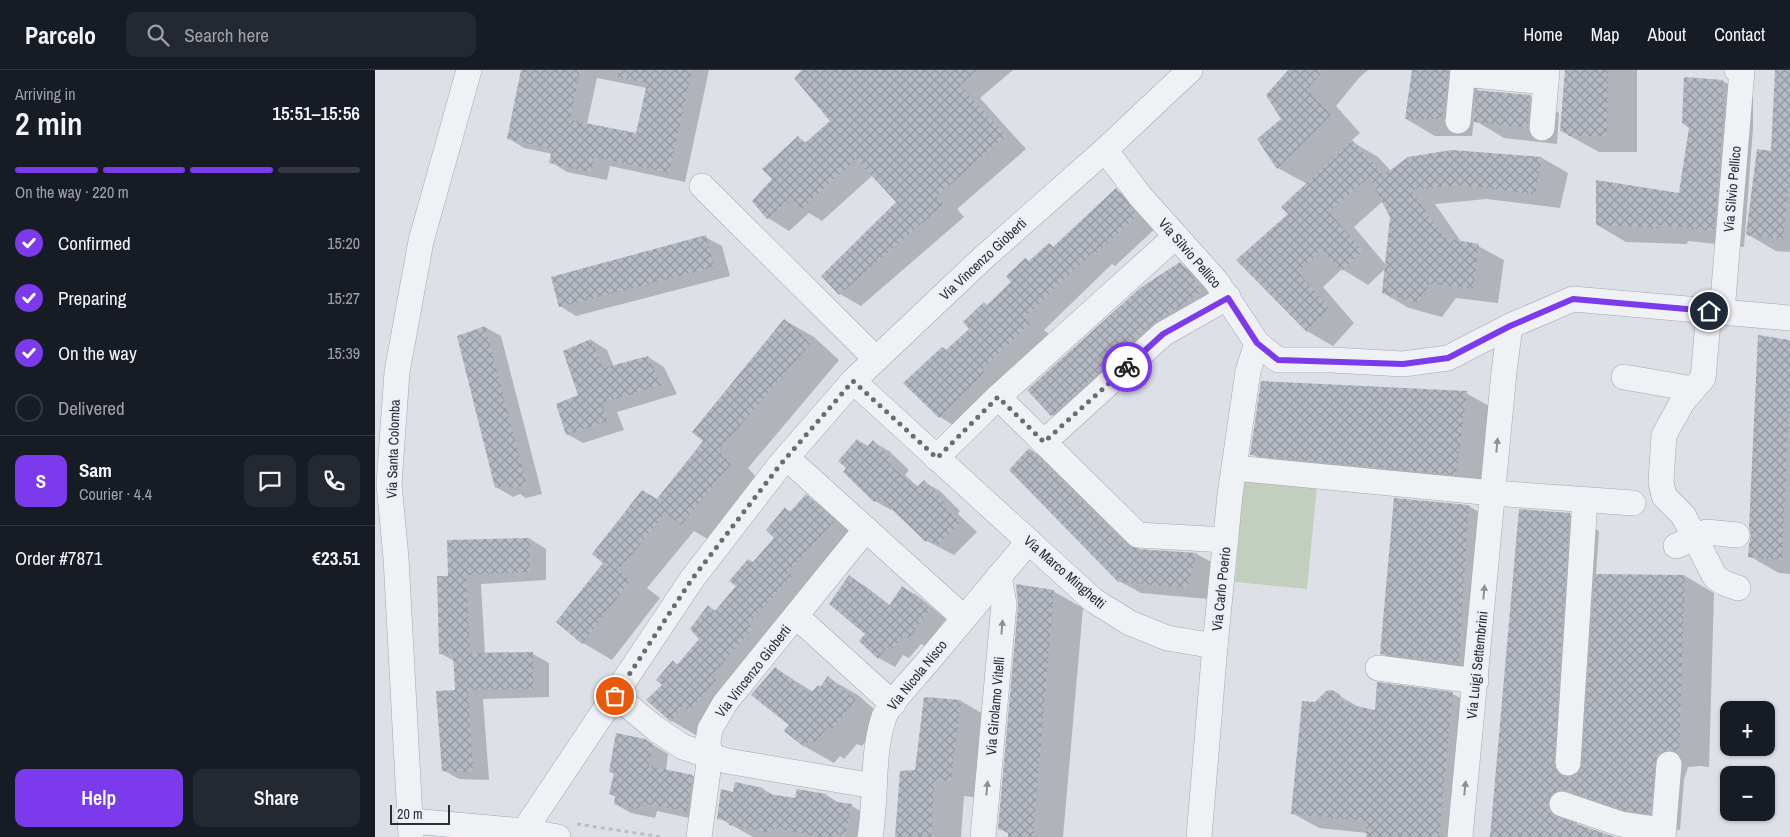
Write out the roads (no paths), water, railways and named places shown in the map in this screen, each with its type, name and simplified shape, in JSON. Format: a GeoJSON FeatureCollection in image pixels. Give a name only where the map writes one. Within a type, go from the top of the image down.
{"type":"FeatureCollection","features":[{"type":"Feature","properties":{"kind":"street","name":"Via Santa Colomba"},"geometry":{"type":"LineString","coordinates":[[412,829],[396,568],[382,484],[397,372],[421,241],[469,70]]}},
{"type":"Feature","properties":{"kind":"street","name":"Via Vincenzo Gioberti"},"geometry":{"type":"LineString","coordinates":[[524,831],[692,579],[787,458],[853,381],[983,258],[1105,150],[1190,70]]}},
{"type":"Feature","properties":{"kind":"street","name":"Via Silvio Pellico"},"geometry":{"type":"LineString","coordinates":[[1737,70],[1742,70],[1715,312],[1703,378],[1683,401],[1664,435],[1661,482],[1664,496],[1683,515],[1686,542],[1715,576],[1724,583],[1738,588]]}},
{"type":"Feature","properties":{"kind":"street"},"geometry":{"type":"LineString","coordinates":[[1458,121],[1463,72],[1547,76],[1542,128]]}},
{"type":"Feature","properties":{"kind":"street","name":"Via Silvio Pellico"},"geometry":{"type":"LineString","coordinates":[[1105,150],[1140,196],[1216,281],[1257,343],[1278,360],[1403,364],[1448,358],[1510,326],[1573,299],[1790,318]]}},
{"type":"Feature","properties":{"kind":"street"},"geometry":{"type":"LineString","coordinates":[[702,186],[876,360]]}},
{"type":"Feature","properties":{"kind":"street"},"geometry":{"type":"LineString","coordinates":[[937,458],[998,397],[1176,236]]}},
{"type":"Feature","properties":{"kind":"street"},"geometry":{"type":"LineString","coordinates":[[1044,442],[1163,334],[1228,298]]}},
{"type":"Feature","properties":{"kind":"street","name":"Via Luigi Settembrini"},"geometry":{"type":"LineString","coordinates":[[1460,837],[1510,326]]}},
{"type":"Feature","properties":{"kind":"street","name":"Via Carlo Poerio"},"geometry":{"type":"LineString","coordinates":[[1199,837],[1215,646],[1234,468],[1248,371],[1257,343]]}},
{"type":"Feature","properties":{"kind":"street"},"geometry":{"type":"LineString","coordinates":[[1623,377],[1693,389]]}},
{"type":"Feature","properties":{"kind":"street","name":"Via Marco Minghetti"},"geometry":{"type":"LineString","coordinates":[[853,381],[1093,600],[1130,623],[1167,638],[1215,646]]}},
{"type":"Feature","properties":{"kind":"street"},"geometry":{"type":"LineString","coordinates":[[998,397],[1138,535],[1226,540]]}},
{"type":"Feature","properties":{"kind":"street"},"geometry":{"type":"LineString","coordinates":[[787,458],[963,618]]}},
{"type":"Feature","properties":{"kind":"street"},"geometry":{"type":"LineString","coordinates":[[1234,468],[1493,493],[1633,503]]}},
{"type":"Feature","properties":{"kind":"street"},"geometry":{"type":"LineString","coordinates":[[1568,763],[1585,500]]}},
{"type":"Feature","properties":{"kind":"street","name":"Via Vincenzo Gioberti"},"geometry":{"type":"LineString","coordinates":[[699,837],[710,756],[708,742],[710,729],[725,703],[866,529]]}},
{"type":"Feature","properties":{"kind":"street"},"geometry":{"type":"LineString","coordinates":[[1686,542],[1706,532],[1737,535]]}},
{"type":"Feature","properties":{"kind":"street","name":"Via Nicola Nisco"},"geometry":{"type":"LineString","coordinates":[[870,837],[873,818],[877,741],[885,714],[1029,541]]}},
{"type":"Feature","properties":{"kind":"street","name":"Via Girolamo Vitelli"},"geometry":{"type":"LineString","coordinates":[[983,837],[1004,604],[999,576]]}},
{"type":"Feature","properties":{"kind":"street"},"geometry":{"type":"LineString","coordinates":[[795,616],[893,704]]}},
{"type":"Feature","properties":{"kind":"street"},"geometry":{"type":"LineString","coordinates":[[1377,668],[1476,681]]}},
{"type":"Feature","properties":{"kind":"street"},"geometry":{"type":"LineString","coordinates":[[615,696],[656,729],[683,747],[727,761],[874,786]]}},
{"type":"Feature","properties":{"kind":"street"},"geometry":{"type":"LineString","coordinates":[[1562,804],[1621,824],[1663,833],[1669,764]]}},
{"type":"Feature","properties":{"kind":"street"},"geometry":{"type":"LineString","coordinates":[[412,829],[564,830]]}}]}
